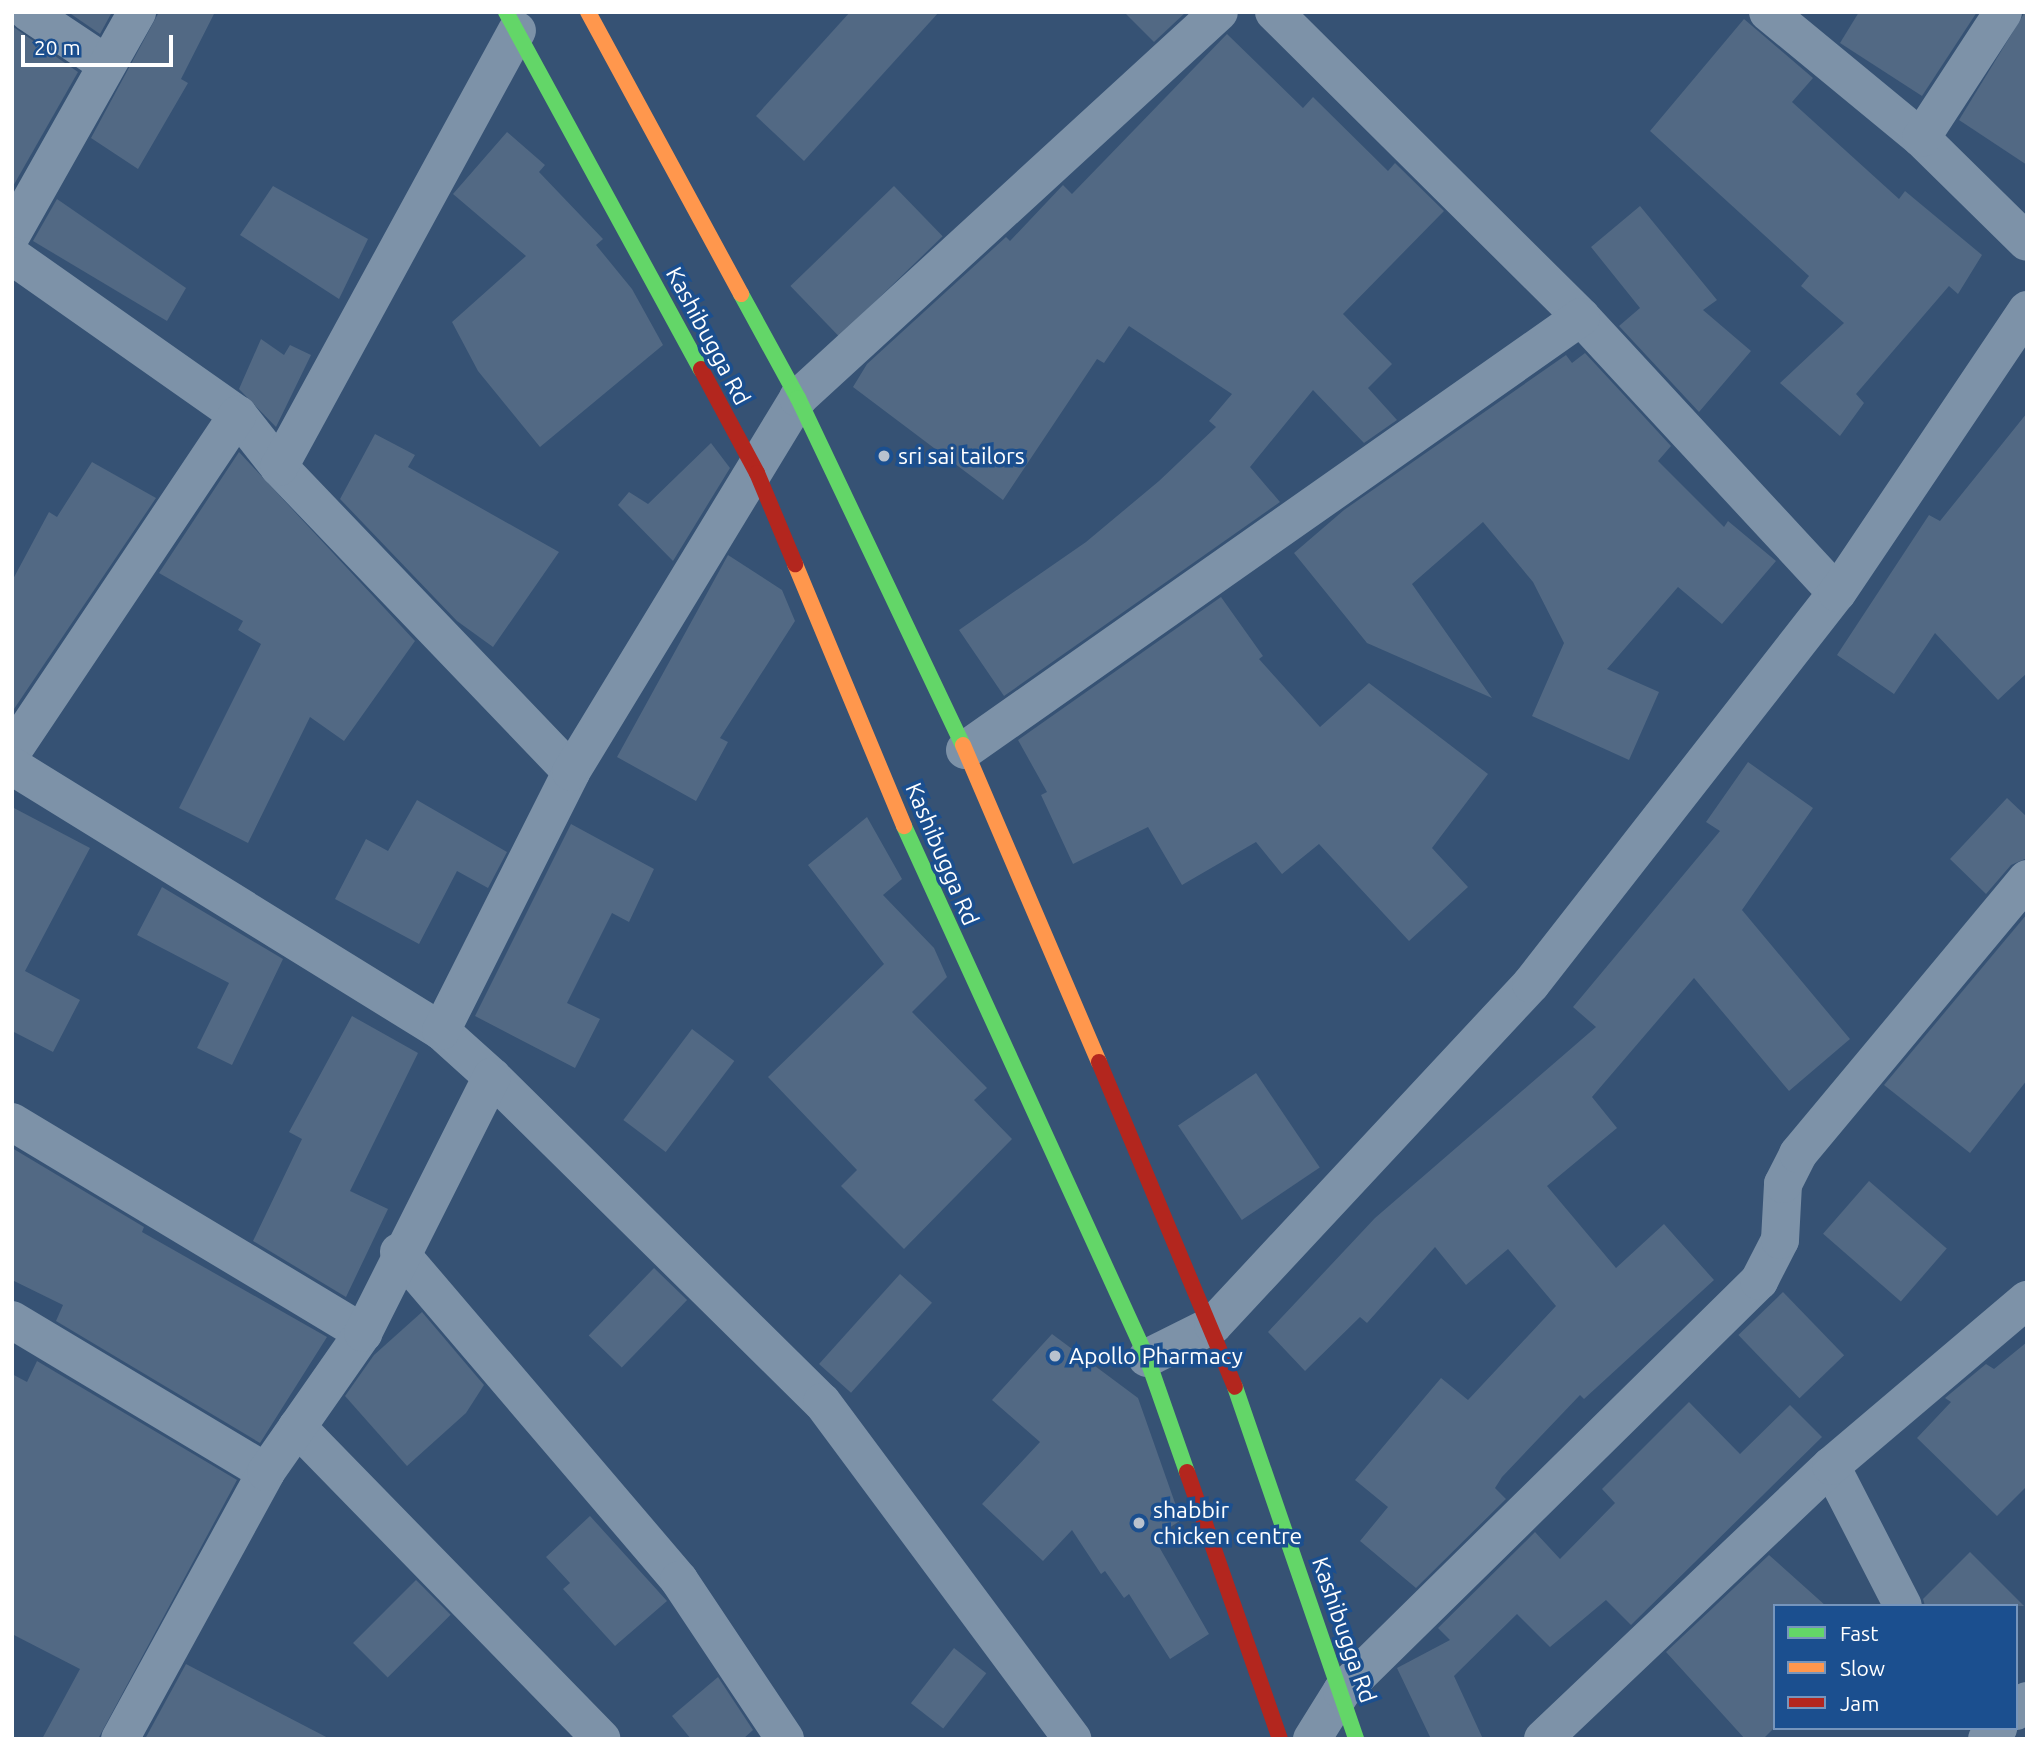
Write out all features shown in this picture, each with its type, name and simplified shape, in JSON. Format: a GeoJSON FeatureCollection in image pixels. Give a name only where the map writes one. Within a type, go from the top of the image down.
{"type":"FeatureCollection","features":[{"type":"Feature","properties":{"kind":"main road","name":"Kashibugga Rd"},"geometry":{"type":"LineString","coordinates":[[588,12],[798,398],[965,750],[1213,1325],[1342,1691],[1356,1739]]}},
{"type":"Feature","properties":{"kind":"main road","name":"Kashibugga Rd"},"geometry":{"type":"LineString","coordinates":[[512,22],[757,473],[924,875],[1147,1358],[1280,1739]]}},
{"type":"Feature","properties":{"kind":"street"},"geometry":{"type":"LineString","coordinates":[[27,12],[106,64]]}},
{"type":"Feature","properties":{"kind":"street"},"geometry":{"type":"LineString","coordinates":[[12,234],[137,12]]}},
{"type":"Feature","properties":{"kind":"street"},"geometry":{"type":"LineString","coordinates":[[441,1031],[571,772],[757,473],[798,398],[1219,12]]}},
{"type":"Feature","properties":{"kind":"street"},"geometry":{"type":"LineString","coordinates":[[1274,12],[1581,317],[1837,593]]}},
{"type":"Feature","properties":{"kind":"street"},"geometry":{"type":"LineString","coordinates":[[1768,12],[1922,138],[2027,243]]}},
{"type":"Feature","properties":{"kind":"street"},"geometry":{"type":"LineString","coordinates":[[1922,138],[2003,12]]}},
{"type":"Feature","properties":{"kind":"street"},"geometry":{"type":"LineString","coordinates":[[279,467],[512,22]]}},
{"type":"Feature","properties":{"kind":"street"},"geometry":{"type":"LineString","coordinates":[[12,256],[238,415],[279,467],[571,772]]}},
{"type":"Feature","properties":{"kind":"street"},"geometry":{"type":"LineString","coordinates":[[1147,1358],[1213,1325],[1531,984],[1837,593],[2027,310]]}},
{"type":"Feature","properties":{"kind":"street"},"geometry":{"type":"LineString","coordinates":[[965,750],[1581,317]]}},
{"type":"Feature","properties":{"kind":"street"},"geometry":{"type":"LineString","coordinates":[[12,752],[238,415]]}},
{"type":"Feature","properties":{"kind":"street"},"geometry":{"type":"LineString","coordinates":[[12,766],[441,1031],[492,1077],[822,1402],[1072,1739]]}},
{"type":"Feature","properties":{"kind":"street"},"geometry":{"type":"LineString","coordinates":[[1312,1739],[1342,1691],[1759,1281],[1780,1240],[1783,1184],[1798,1154],[2027,880]]}},
{"type":"Feature","properties":{"kind":"street"},"geometry":{"type":"LineString","coordinates":[[120,1739],[266,1472],[363,1333],[399,1252],[492,1077]]}},
{"type":"Feature","properties":{"kind":"street"},"geometry":{"type":"LineString","coordinates":[[12,1122],[363,1333]]}},
{"type":"Feature","properties":{"kind":"street"},"geometry":{"type":"LineString","coordinates":[[399,1252],[680,1580],[785,1739]]}},
{"type":"Feature","properties":{"kind":"street"},"geometry":{"type":"LineString","coordinates":[[1543,1739],[1831,1466],[2027,1300]]}},
{"type":"Feature","properties":{"kind":"street"},"geometry":{"type":"LineString","coordinates":[[12,1320],[266,1472]]}},
{"type":"Feature","properties":{"kind":"street"},"geometry":{"type":"LineString","coordinates":[[297,1427],[602,1739]]}},
{"type":"Feature","properties":{"kind":"street"},"geometry":{"type":"LineString","coordinates":[[1831,1466],[1902,1604]]}},
{"type":"Feature","properties":{"kind":"building"},"geometry":{"type":"Polygon","coordinates":[[[68,12],[112,12],[100,34],[68,12]]]}},
{"type":"Feature","properties":{"kind":"building"},"geometry":{"type":"Polygon","coordinates":[[[159,12],[215,12],[181,79],[188,83],[138,169],[91,138],[159,12]]]}},
{"type":"Feature","properties":{"kind":"building"},"geometry":{"type":"Polygon","coordinates":[[[850,12],[939,12],[804,161],[756,116],[850,12]]]}},
{"type":"Feature","properties":{"kind":"building"},"geometry":{"type":"Polygon","coordinates":[[[1124,12],[1186,12],[1154,42],[1124,12]]]}},
{"type":"Feature","properties":{"kind":"building"},"geometry":{"type":"Polygon","coordinates":[[[1859,12],[1977,12],[1922,96],[1840,43],[1859,12]]]}},
{"type":"Feature","properties":{"kind":"building"},"geometry":{"type":"Polygon","coordinates":[[[2027,12],[2027,165],[1959,120],[2027,12]]]}},
{"type":"Feature","properties":{"kind":"building"},"geometry":{"type":"Polygon","coordinates":[[[1744,19],[1813,78],[1792,102],[1899,199],[1905,191],[1982,255],[1958,294],[1949,286],[1856,394],[1864,403],[1840,436],[1780,383],[1844,323],[1801,286],[1809,276],[1650,131],[1744,19]]]}},
{"type":"Feature","properties":{"kind":"building"},"geometry":{"type":"Polygon","coordinates":[[[12,26],[78,72],[12,188],[12,26]]]}},
{"type":"Feature","properties":{"kind":"building"},"geometry":{"type":"Polygon","coordinates":[[[1227,34],[1303,108],[1313,97],[1388,171],[1395,163],[1444,211],[1343,314],[1392,364],[1368,388],[1397,420],[1364,443],[1313,390],[1250,467],[1280,502],[1004,696],[959,630],[1086,542],[1159,481],[1216,427],[1209,421],[1232,394],[1129,326],[1104,363],[1097,359],[1003,500],[853,387],[867,364],[1006,237],[1010,241],[1063,185],[1072,194],[1227,34]]]}},
{"type":"Feature","properties":{"kind":"building"},"geometry":{"type":"Polygon","coordinates":[[[507,132],[545,165],[539,172],[603,239],[596,245],[632,289],[663,345],[540,447],[478,371],[452,322],[526,256],[453,194],[507,132]]]}},
{"type":"Feature","properties":{"kind":"building"},"geometry":{"type":"Polygon","coordinates":[[[273,186],[368,239],[339,299],[240,235],[273,186]]]}},
{"type":"Feature","properties":{"kind":"building"},"geometry":{"type":"Polygon","coordinates":[[[894,186],[943,236],[839,336],[790,286],[894,186]]]}},
{"type":"Feature","properties":{"kind":"building"},"geometry":{"type":"Polygon","coordinates":[[[57,199],[186,288],[167,321],[33,241],[57,199]]]}},
{"type":"Feature","properties":{"kind":"building"},"geometry":{"type":"Polygon","coordinates":[[[1640,206],[1717,300],[1703,310],[1751,351],[1699,412],[1619,326],[1640,308],[1591,247],[1640,206]]]}},
{"type":"Feature","properties":{"kind":"building"},"geometry":{"type":"Polygon","coordinates":[[[261,339],[284,355],[290,345],[311,355],[276,427],[239,389],[261,339]]]}},
{"type":"Feature","properties":{"kind":"building"},"geometry":{"type":"Polygon","coordinates":[[[1585,353],[1671,446],[1658,461],[1724,527],[1728,521],[1776,561],[1722,624],[1678,587],[1607,669],[1659,692],[1629,760],[1532,716],[1564,643],[1533,582],[1483,522],[1412,584],[1492,698],[1367,643],[1294,553],[1344,510],[1566,355],[1572,363],[1585,353]]]}},
{"type":"Feature","properties":{"kind":"building"},"geometry":{"type":"Polygon","coordinates":[[[2027,413],[2027,673],[1998,700],[1935,633],[1894,694],[1837,655],[1929,515],[1940,521],[2027,413]]]}},
{"type":"Feature","properties":{"kind":"building"},"geometry":{"type":"Polygon","coordinates":[[[375,434],[415,455],[408,467],[559,552],[493,647],[457,621],[340,499],[375,434]]]}},
{"type":"Feature","properties":{"kind":"building"},"geometry":{"type":"Polygon","coordinates":[[[711,443],[730,468],[673,561],[618,505],[629,492],[648,504],[711,443]]]}},
{"type":"Feature","properties":{"kind":"building"},"geometry":{"type":"Polygon","coordinates":[[[239,452],[415,641],[344,741],[310,717],[248,843],[179,808],[261,644],[238,630],[243,621],[159,573],[239,452]]]}},
{"type":"Feature","properties":{"kind":"building"},"geometry":{"type":"Polygon","coordinates":[[[92,462],[156,498],[12,712],[12,581],[49,512],[57,517],[92,462]]]}},
{"type":"Feature","properties":{"kind":"building"},"geometry":{"type":"Polygon","coordinates":[[[728,555],[782,590],[795,621],[720,738],[728,742],[696,801],[617,757],[728,555]]]}},
{"type":"Feature","properties":{"kind":"building"},"geometry":{"type":"Polygon","coordinates":[[[1221,597],[1263,656],[1259,659],[1320,727],[1369,683],[1488,774],[1432,848],[1468,887],[1409,941],[1319,844],[1282,874],[1256,842],[1182,885],[1148,827],[1073,864],[1041,795],[1047,792],[1018,740],[1221,597]]]}},
{"type":"Feature","properties":{"kind":"building"},"geometry":{"type":"Polygon","coordinates":[[[1748,762],[1813,808],[1742,910],[1850,1039],[1789,1091],[1694,978],[1592,1097],[1617,1128],[1547,1186],[1616,1268],[1664,1224],[1714,1280],[1584,1399],[1580,1395],[1502,1477],[1495,1488],[1506,1499],[1416,1588],[1360,1541],[1388,1507],[1355,1480],[1441,1378],[1468,1400],[1556,1306],[1508,1249],[1466,1285],[1435,1247],[1367,1323],[1360,1317],[1305,1371],[1268,1332],[1375,1218],[1596,1027],[1573,1007],[1720,831],[1706,822],[1748,762]]]}},
{"type":"Feature","properties":{"kind":"building"},"geometry":{"type":"Polygon","coordinates":[[[2007,798],[2027,817],[2027,858],[2011,865],[1986,894],[1950,859],[2007,798]]]}},
{"type":"Feature","properties":{"kind":"building"},"geometry":{"type":"Polygon","coordinates":[[[417,800],[507,852],[488,888],[457,871],[419,944],[335,899],[366,839],[388,851],[417,800]]]}},
{"type":"Feature","properties":{"kind":"building"},"geometry":{"type":"Polygon","coordinates":[[[12,807],[90,848],[25,971],[80,1000],[53,1052],[12,1031],[12,807]]]}},
{"type":"Feature","properties":{"kind":"building"},"geometry":{"type":"Polygon","coordinates":[[[867,817],[902,879],[883,895],[934,948],[947,977],[912,1012],[987,1088],[974,1100],[1012,1139],[904,1249],[841,1186],[857,1170],[768,1077],[884,964],[808,865],[867,817]]]}},
{"type":"Feature","properties":{"kind":"building"},"geometry":{"type":"Polygon","coordinates":[[[571,824],[654,869],[629,922],[612,913],[567,1003],[600,1019],[575,1068],[475,1016],[571,824]]]}},
{"type":"Feature","properties":{"kind":"building"},"geometry":{"type":"Polygon","coordinates":[[[162,887],[283,959],[232,1065],[197,1048],[229,983],[137,935],[162,887]]]}},
{"type":"Feature","properties":{"kind":"building"},"geometry":{"type":"Polygon","coordinates":[[[2027,914],[2027,1080],[1970,1153],[1884,1085],[2027,914]]]}},
{"type":"Feature","properties":{"kind":"building"},"geometry":{"type":"Polygon","coordinates":[[[352,1016],[418,1053],[350,1191],[388,1209],[346,1297],[253,1241],[302,1139],[289,1132],[352,1016]]]}},
{"type":"Feature","properties":{"kind":"building"},"geometry":{"type":"Polygon","coordinates":[[[692,1029],[734,1061],[666,1152],[623,1120],[692,1029]]]}},
{"type":"Feature","properties":{"kind":"building"},"geometry":{"type":"Polygon","coordinates":[[[1256,1073],[1320,1168],[1242,1220],[1178,1126],[1256,1073]]]}},
{"type":"Feature","properties":{"kind":"building"},"geometry":{"type":"Polygon","coordinates":[[[12,1148],[144,1227],[142,1232],[327,1337],[260,1443],[56,1321],[63,1305],[12,1280],[12,1148]]]}},
{"type":"Feature","properties":{"kind":"building"},"geometry":{"type":"Polygon","coordinates":[[[1869,1181],[1947,1249],[1901,1301],[1823,1234],[1869,1181]]]}},
{"type":"Feature","properties":{"kind":"building"},"geometry":{"type":"Polygon","coordinates":[[[654,1268],[687,1300],[622,1368],[589,1336],[654,1268]]]}},
{"type":"Feature","properties":{"kind":"building"},"geometry":{"type":"Polygon","coordinates":[[[900,1274],[932,1303],[851,1393],[819,1364],[900,1274]]]}},
{"type":"Feature","properties":{"kind":"building"},"geometry":{"type":"Polygon","coordinates":[[[1783,1292],[1844,1355],[1800,1398],[1738,1335],[1783,1292]]]}},
{"type":"Feature","properties":{"kind":"building"},"geometry":{"type":"Polygon","coordinates":[[[422,1312],[484,1385],[466,1413],[407,1466],[345,1396],[374,1355],[422,1312]]]}},
{"type":"Feature","properties":{"kind":"building"},"geometry":{"type":"Polygon","coordinates":[[[1052,1334],[1138,1398],[1181,1520],[1154,1538],[1209,1634],[1170,1659],[1129,1594],[1124,1598],[1105,1571],[1101,1574],[1072,1530],[1043,1561],[982,1504],[1040,1442],[992,1400],[1052,1334]]]}},
{"type":"Feature","properties":{"kind":"building"},"geometry":{"type":"Polygon","coordinates":[[[2027,1342],[2027,1486],[1997,1516],[1917,1438],[1951,1402],[1945,1398],[1986,1364],[1994,1369],[2027,1342]]]}},
{"type":"Feature","properties":{"kind":"building"},"geometry":{"type":"Polygon","coordinates":[[[37,1361],[237,1480],[98,1739],[42,1739],[80,1669],[12,1634],[12,1374],[27,1382],[37,1361]]]}},
{"type":"Feature","properties":{"kind":"building"},"geometry":{"type":"Polygon","coordinates":[[[1689,1402],[1740,1454],[1790,1405],[1822,1437],[1631,1625],[1606,1600],[1550,1647],[1517,1614],[1454,1676],[1483,1739],[1431,1739],[1397,1668],[1450,1640],[1438,1628],[1535,1532],[1560,1559],[1615,1503],[1602,1489],[1689,1402]]]}},
{"type":"Feature","properties":{"kind":"building"},"geometry":{"type":"Polygon","coordinates":[[[590,1516],[667,1601],[615,1646],[563,1589],[570,1583],[546,1557],[590,1516]]]}},
{"type":"Feature","properties":{"kind":"building"},"geometry":{"type":"Polygon","coordinates":[[[1970,1552],[2024,1606],[1924,1604],[1923,1599],[1970,1552]]]}},
{"type":"Feature","properties":{"kind":"building"},"geometry":{"type":"Polygon","coordinates":[[[1769,1555],[1824,1604],[1773,1604],[1773,1729],[1763,1739],[1745,1739],[1666,1652],[1769,1555]]]}},
{"type":"Feature","properties":{"kind":"building"},"geometry":{"type":"Polygon","coordinates":[[[416,1580],[451,1615],[388,1678],[353,1643],[416,1580]]]}},
{"type":"Feature","properties":{"kind":"building"},"geometry":{"type":"Polygon","coordinates":[[[954,1648],[986,1673],[943,1728],[911,1703],[954,1648]]]}},
{"type":"Feature","properties":{"kind":"building"},"geometry":{"type":"Polygon","coordinates":[[[186,1664],[330,1739],[145,1739],[186,1664]]]}},
{"type":"Feature","properties":{"kind":"building"},"geometry":{"type":"Polygon","coordinates":[[[718,1677],[753,1730],[743,1739],[691,1739],[672,1716],[718,1677]]]}},
{"type":"Feature","properties":{"kind":"traffic: fast"},"geometry":{"type":"LineString","coordinates":[[506,12],[701,369]]}},
{"type":"Feature","properties":{"kind":"traffic: fast"},"geometry":{"type":"LineString","coordinates":[[741,294],[798,398],[963,745]]}},
{"type":"Feature","properties":{"kind":"traffic: fast"},"geometry":{"type":"LineString","coordinates":[[904,826],[1147,1358],[1187,1472]]}},
{"type":"Feature","properties":{"kind":"traffic: fast"},"geometry":{"type":"LineString","coordinates":[[1235,1387],[1356,1739]]}},
{"type":"Feature","properties":{"kind":"traffic: slow"},"geometry":{"type":"LineString","coordinates":[[588,12],[741,294]]}},
{"type":"Feature","properties":{"kind":"traffic: slow"},"geometry":{"type":"LineString","coordinates":[[795,564],[904,826]]}},
{"type":"Feature","properties":{"kind":"traffic: slow"},"geometry":{"type":"LineString","coordinates":[[963,745],[1099,1062]]}},
{"type":"Feature","properties":{"kind":"traffic: jam"},"geometry":{"type":"LineString","coordinates":[[701,369],[757,473],[795,564]]}},
{"type":"Feature","properties":{"kind":"traffic: jam"},"geometry":{"type":"LineString","coordinates":[[1099,1062],[1235,1387]]}},
{"type":"Feature","properties":{"kind":"traffic: jam"},"geometry":{"type":"LineString","coordinates":[[1187,1472],[1280,1739]]}},
{"type":"Feature","properties":{"kind":"place","name":"sri sai tailors"},"geometry":{"type":"Point","coordinates":[884,456]}},
{"type":"Feature","properties":{"kind":"place","name":"Apollo Pharmacy"},"geometry":{"type":"Point","coordinates":[1055,1356]}},
{"type":"Feature","properties":{"kind":"place","name":"shabbir chicken centre"},"geometry":{"type":"Point","coordinates":[1139,1523]}}]}
